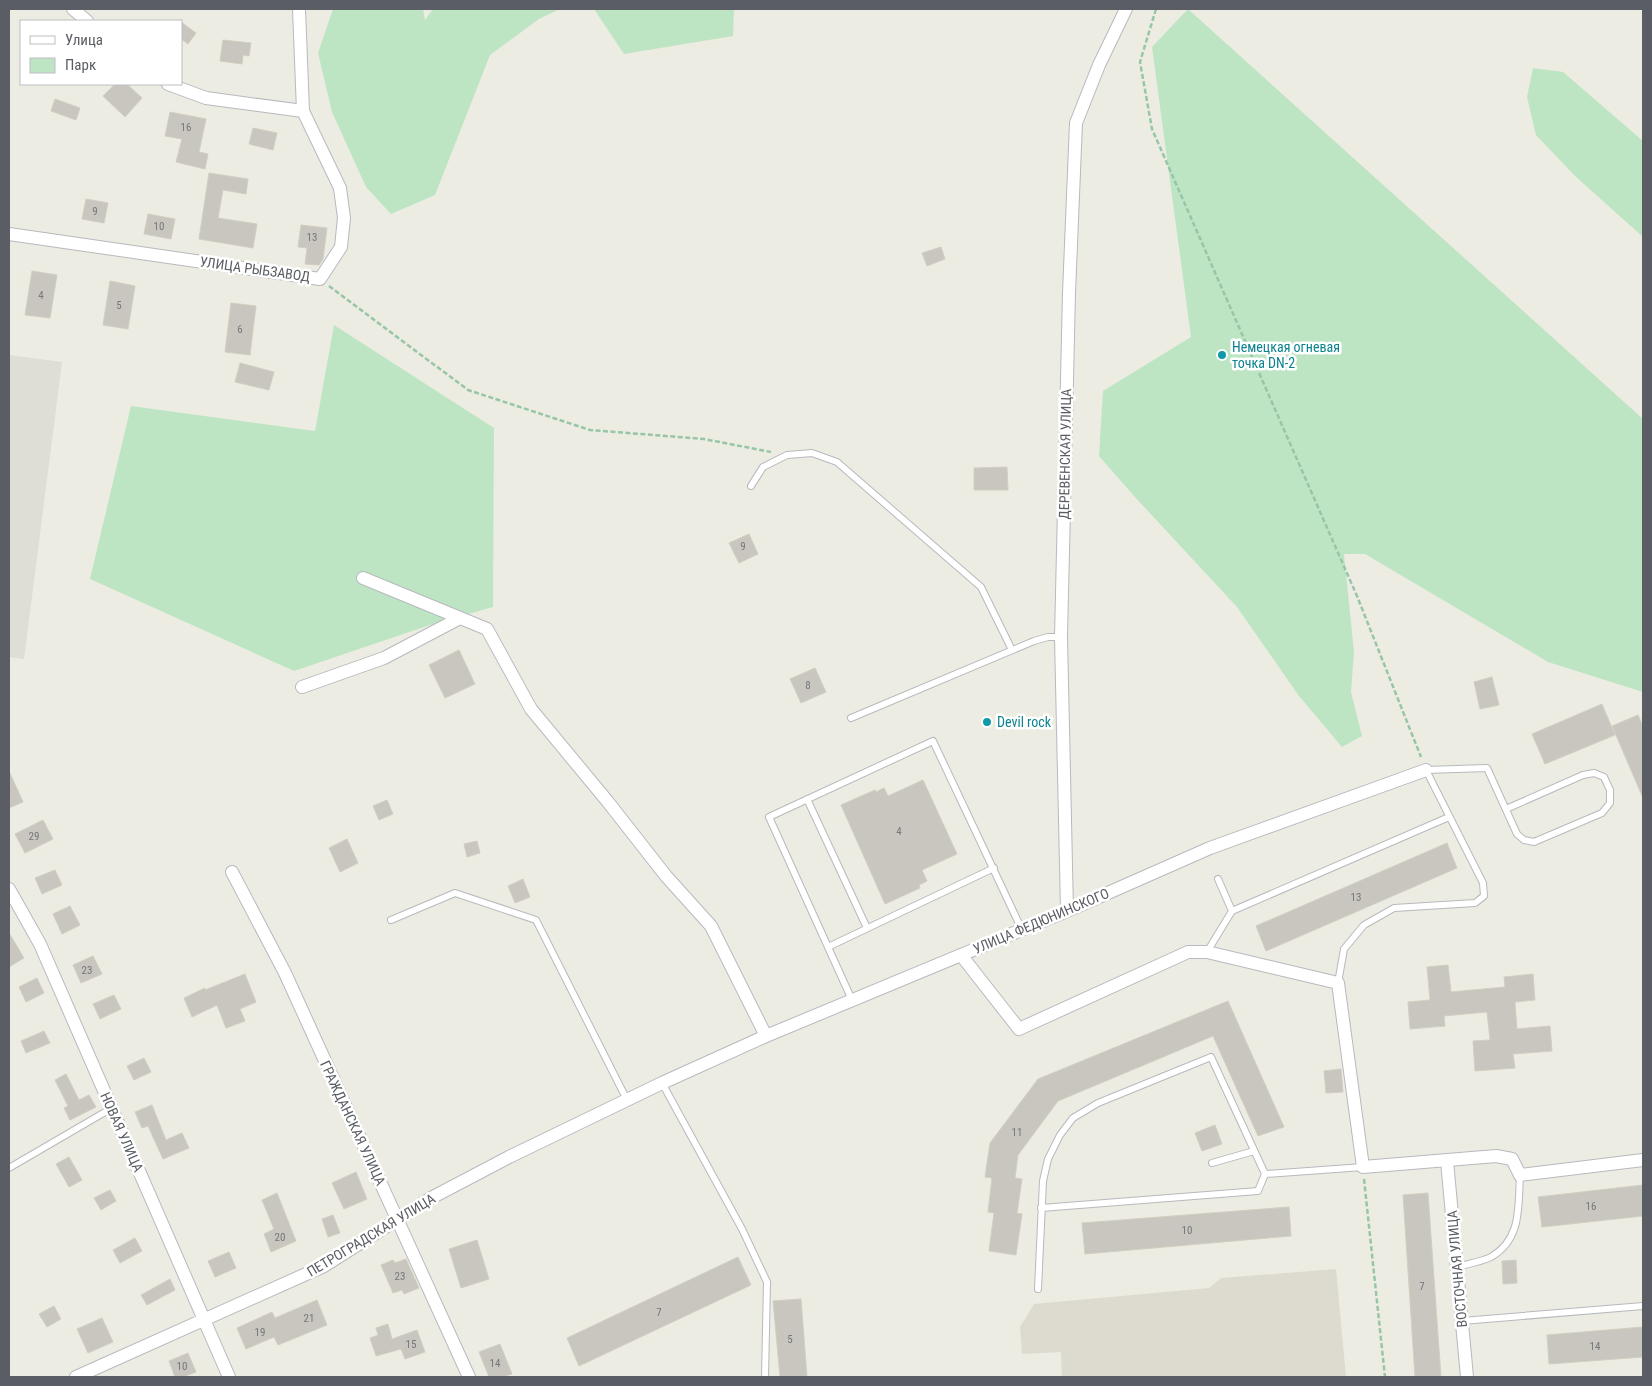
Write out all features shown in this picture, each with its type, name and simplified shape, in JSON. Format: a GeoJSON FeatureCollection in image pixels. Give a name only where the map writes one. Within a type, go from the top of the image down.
{"type":"FeatureCollection","features":[{"type":"Feature","properties":{"kind":"street"},"geometry":{"type":"LineString","coordinates":[[73,9],[86,20]]}},
{"type":"Feature","properties":{"kind":"street","name":"УЛИЦА РЫБЗАВОД"},"geometry":{"type":"LineString","coordinates":[[9,234],[320,279],[341,247],[344,218],[340,188],[302,111],[298,9]]}},
{"type":"Feature","properties":{"kind":"street","name":"ДЕРЕВЕНСКАЯ УЛИЦА"},"geometry":{"type":"LineString","coordinates":[[1067,911],[1061,637],[1069,293],[1076,123],[1098,65],[1126,9]]}},
{"type":"Feature","properties":{"kind":"street"},"geometry":{"type":"LineString","coordinates":[[171,85],[206,98],[302,111]]}},
{"type":"Feature","properties":{"kind":"street"},"geometry":{"type":"LineString","coordinates":[[363,578],[487,629],[530,709],[608,802],[666,876],[712,926],[766,1036]]}},
{"type":"Feature","properties":{"kind":"street"},"geometry":{"type":"LineString","coordinates":[[302,687],[384,658],[460,618]]}},
{"type":"Feature","properties":{"kind":"street","name":"УЛИЦА ФЕДЮНИНСКОГО"},"geometry":{"type":"LineString","coordinates":[[662,1083],[766,1036],[1067,911],[1210,848],[1426,770]]}},
{"type":"Feature","properties":{"kind":"street","name":"ГРАЖДАНСКАЯ УЛИЦА"},"geometry":{"type":"LineString","coordinates":[[232,872],[285,973],[470,1377]]}},
{"type":"Feature","properties":{"kind":"street","name":"НОВАЯ УЛИЦА"},"geometry":{"type":"LineString","coordinates":[[9,890],[40,944],[230,1377]]}},
{"type":"Feature","properties":{"kind":"street"},"geometry":{"type":"LineString","coordinates":[[962,955],[1019,1029],[1188,952],[1208,952],[1338,982],[1363,1167],[1496,1156],[1512,1159],[1520,1176],[1643,1160]]}},
{"type":"Feature","properties":{"kind":"street","name":"ПЕТРОГРАДСКАЯ УЛИЦА"},"geometry":{"type":"LineString","coordinates":[[76,1377],[324,1266],[431,1198],[508,1157],[662,1083]]}},
{"type":"Feature","properties":{"kind":"street","name":"ВОСТОЧНАЯ УЛИЦА"},"geometry":{"type":"LineString","coordinates":[[1447,1161],[1467,1377]]}},
{"type":"Feature","properties":{"kind":"lane"},"geometry":{"type":"LineString","coordinates":[[751,486],[763,467],[787,455],[812,453],[837,462],[981,587],[1012,650]]}},
{"type":"Feature","properties":{"kind":"lane"},"geometry":{"type":"LineString","coordinates":[[851,718],[1034,641],[1048,637],[1061,637]]}},
{"type":"Feature","properties":{"kind":"lane"},"geometry":{"type":"LineString","coordinates":[[852,1000],[769,817],[934,741],[1022,930]]}},
{"type":"Feature","properties":{"kind":"lane"},"geometry":{"type":"LineString","coordinates":[[1338,982],[1344,949],[1364,925],[1394,908],[1475,903],[1484,896],[1483,883],[1426,770],[1487,768],[1506,810],[1517,834],[1524,840],[1534,842],[1602,813],[1610,803],[1610,790],[1604,777],[1594,773],[1583,775],[1506,810]]}},
{"type":"Feature","properties":{"kind":"lane"},"geometry":{"type":"LineString","coordinates":[[807,800],[867,928]]}},
{"type":"Feature","properties":{"kind":"lane"},"geometry":{"type":"LineString","coordinates":[[1208,952],[1232,911],[1449,817]]}},
{"type":"Feature","properties":{"kind":"lane"},"geometry":{"type":"LineString","coordinates":[[828,947],[994,868]]}},
{"type":"Feature","properties":{"kind":"lane"},"geometry":{"type":"LineString","coordinates":[[1218,879],[1232,911]]}},
{"type":"Feature","properties":{"kind":"lane"},"geometry":{"type":"LineString","coordinates":[[391,920],[455,893],[536,920],[627,1100]]}},
{"type":"Feature","properties":{"kind":"lane"},"geometry":{"type":"LineString","coordinates":[[1038,1290],[1041,1208],[1043,1181],[1048,1159],[1060,1135],[1073,1118],[1098,1103],[1211,1057],[1265,1174],[1258,1191],[1041,1208]]}},
{"type":"Feature","properties":{"kind":"lane"},"geometry":{"type":"LineString","coordinates":[[662,1083],[742,1229],[766,1282],[765,1377]]}},
{"type":"Feature","properties":{"kind":"lane"},"geometry":{"type":"LineString","coordinates":[[9,1168],[112,1108]]}},
{"type":"Feature","properties":{"kind":"lane"},"geometry":{"type":"LineString","coordinates":[[1212,1163],[1254,1151]]}},
{"type":"Feature","properties":{"kind":"lane"},"geometry":{"type":"LineString","coordinates":[[1265,1174],[1363,1167]]}},
{"type":"Feature","properties":{"kind":"lane"},"geometry":{"type":"LineString","coordinates":[[1457,1267],[1490,1257],[1506,1244],[1518,1221],[1520,1176]]}},
{"type":"Feature","properties":{"kind":"lane"},"geometry":{"type":"LineString","coordinates":[[1462,1321],[1643,1306]]}},
{"type":"Feature","properties":{"kind":"path"},"geometry":{"type":"LineString","coordinates":[[1156,9],[1140,62],[1152,129],[1357,596],[1426,770]]}},
{"type":"Feature","properties":{"kind":"path"},"geometry":{"type":"LineString","coordinates":[[320,279],[468,390],[590,430],[704,439],[787,455]]}},
{"type":"Feature","properties":{"kind":"path"},"geometry":{"type":"LineString","coordinates":[[1363,1167],[1385,1377]]}},
{"type":"Feature","properties":{"kind":"shaded area"},"geometry":{"type":"Polygon","coordinates":[[[9,355],[62,362],[24,659],[9,657],[9,355]]]}},
{"type":"Feature","properties":{"kind":"shaded area"},"geometry":{"type":"Polygon","coordinates":[[[1336,1269],[1346,1377],[1062,1377],[1061,1352],[1022,1354],[1020,1327],[1034,1304],[1209,1288],[1221,1278],[1336,1269]]]}},
{"type":"Feature","properties":{"kind":"green space"},"geometry":{"type":"Polygon","coordinates":[[[333,9],[423,9],[425,20],[433,9],[560,9],[539,19],[490,55],[435,195],[391,214],[366,187],[332,112],[318,53],[333,9]]]}},
{"type":"Feature","properties":{"kind":"green space"},"geometry":{"type":"Polygon","coordinates":[[[594,9],[734,9],[733,36],[624,54],[594,9]]]}},
{"type":"Feature","properties":{"kind":"green space"},"geometry":{"type":"Polygon","coordinates":[[[1188,9],[1643,419],[1643,692],[1548,662],[1365,554],[1344,554],[1354,652],[1351,692],[1362,736],[1342,747],[1299,696],[1237,607],[1099,456],[1103,391],[1191,337],[1152,47],[1188,9]]]}},
{"type":"Feature","properties":{"kind":"green space"},"geometry":{"type":"Polygon","coordinates":[[[1533,68],[1563,72],[1643,141],[1643,237],[1575,176],[1536,135],[1527,97],[1533,68]]]}},
{"type":"Feature","properties":{"kind":"green space"},"geometry":{"type":"Polygon","coordinates":[[[334,325],[494,428],[493,607],[430,625],[294,671],[90,579],[131,406],[315,431],[334,325]]]}},
{"type":"Feature","properties":{"kind":"building"},"geometry":{"type":"Polygon","coordinates":[[[182,23],[196,33],[188,44],[182,40],[182,23]]]}},
{"type":"Feature","properties":{"kind":"building"},"geometry":{"type":"Polygon","coordinates":[[[223,40],[251,43],[249,56],[243,55],[242,64],[220,61],[223,40]]]}},
{"type":"Feature","properties":{"kind":"building"},"geometry":{"type":"Polygon","coordinates":[[[114,85],[128,85],[142,98],[125,117],[103,96],[114,85]]]}},
{"type":"Feature","properties":{"kind":"building"},"geometry":{"type":"Polygon","coordinates":[[[55,99],[80,108],[76,120],[51,111],[55,99]]]}},
{"type":"Feature","properties":{"kind":"building"},"geometry":{"type":"Polygon","coordinates":[[[170,112],[206,119],[199,152],[208,154],[205,169],[176,162],[182,139],[165,136],[170,112]]]}},
{"type":"Feature","properties":{"kind":"building"},"geometry":{"type":"Polygon","coordinates":[[[253,128],[277,133],[273,150],[249,144],[253,128]]]}},
{"type":"Feature","properties":{"kind":"building"},"geometry":{"type":"Polygon","coordinates":[[[209,173],[248,179],[246,194],[223,190],[218,218],[257,224],[253,248],[199,239],[209,173]]]}},
{"type":"Feature","properties":{"kind":"building"},"geometry":{"type":"Polygon","coordinates":[[[86,199],[108,203],[104,223],[82,219],[86,199]]]}},
{"type":"Feature","properties":{"kind":"building"},"geometry":{"type":"Polygon","coordinates":[[[148,214],[175,219],[171,239],[144,234],[148,214]]]}},
{"type":"Feature","properties":{"kind":"building"},"geometry":{"type":"Polygon","coordinates":[[[301,225],[327,228],[323,259],[319,265],[305,264],[307,248],[298,247],[301,225]]]}},
{"type":"Feature","properties":{"kind":"building"},"geometry":{"type":"Polygon","coordinates":[[[941,247],[945,259],[927,266],[922,253],[941,247]]]}},
{"type":"Feature","properties":{"kind":"building"},"geometry":{"type":"Polygon","coordinates":[[[32,271],[57,275],[50,318],[25,315],[32,271]]]}},
{"type":"Feature","properties":{"kind":"building"},"geometry":{"type":"Polygon","coordinates":[[[110,281],[135,286],[128,329],[103,325],[110,281]]]}},
{"type":"Feature","properties":{"kind":"building"},"geometry":{"type":"Polygon","coordinates":[[[231,303],[256,306],[250,355],[225,352],[231,303]]]}},
{"type":"Feature","properties":{"kind":"building"},"geometry":{"type":"Polygon","coordinates":[[[240,363],[274,372],[269,390],[235,382],[240,363]]]}},
{"type":"Feature","properties":{"kind":"building"},"geometry":{"type":"Polygon","coordinates":[[[1007,467],[1008,490],[974,490],[974,468],[1007,467]]]}},
{"type":"Feature","properties":{"kind":"building"},"geometry":{"type":"Polygon","coordinates":[[[749,534],[758,554],[739,563],[729,543],[749,534]]]}},
{"type":"Feature","properties":{"kind":"building"},"geometry":{"type":"Polygon","coordinates":[[[459,650],[475,684],[445,698],[429,665],[459,650]]]}},
{"type":"Feature","properties":{"kind":"building"},"geometry":{"type":"Polygon","coordinates":[[[815,668],[826,692],[801,703],[790,679],[815,668]]]}},
{"type":"Feature","properties":{"kind":"building"},"geometry":{"type":"Polygon","coordinates":[[[1492,677],[1499,705],[1480,709],[1474,682],[1492,677]]]}},
{"type":"Feature","properties":{"kind":"building"},"geometry":{"type":"Polygon","coordinates":[[[1602,704],[1615,735],[1545,764],[1532,734],[1602,704]]]}},
{"type":"Feature","properties":{"kind":"building"},"geometry":{"type":"Polygon","coordinates":[[[1638,715],[1643,726],[1643,798],[1612,726],[1638,715]]]}},
{"type":"Feature","properties":{"kind":"building"},"geometry":{"type":"Polygon","coordinates":[[[9,771],[23,802],[9,808],[9,771]]]}},
{"type":"Feature","properties":{"kind":"building"},"geometry":{"type":"Polygon","coordinates":[[[923,780],[957,854],[922,870],[927,881],[919,885],[920,888],[885,904],[841,805],[884,788],[888,796],[923,780]]]}},
{"type":"Feature","properties":{"kind":"building"},"geometry":{"type":"Polygon","coordinates":[[[387,800],[393,814],[379,820],[373,806],[387,800]]]}},
{"type":"Feature","properties":{"kind":"building"},"geometry":{"type":"Polygon","coordinates":[[[43,820],[53,839],[25,853],[15,834],[43,820]]]}},
{"type":"Feature","properties":{"kind":"building"},"geometry":{"type":"Polygon","coordinates":[[[347,839],[358,863],[340,872],[329,848],[347,839]]]}},
{"type":"Feature","properties":{"kind":"building"},"geometry":{"type":"Polygon","coordinates":[[[477,841],[480,853],[467,857],[464,844],[477,841]]]}},
{"type":"Feature","properties":{"kind":"building"},"geometry":{"type":"Polygon","coordinates":[[[1447,843],[1457,868],[1266,951],[1256,926],[1447,843]]]}},
{"type":"Feature","properties":{"kind":"building"},"geometry":{"type":"Polygon","coordinates":[[[55,870],[62,885],[42,894],[35,878],[55,870]]]}},
{"type":"Feature","properties":{"kind":"building"},"geometry":{"type":"Polygon","coordinates":[[[523,879],[530,897],[515,903],[508,886],[523,879]]]}},
{"type":"Feature","properties":{"kind":"building"},"geometry":{"type":"Polygon","coordinates":[[[70,906],[80,925],[62,934],[53,914],[70,906]]]}},
{"type":"Feature","properties":{"kind":"building"},"geometry":{"type":"Polygon","coordinates":[[[9,933],[24,958],[9,967],[9,933]]]}},
{"type":"Feature","properties":{"kind":"building"},"geometry":{"type":"Polygon","coordinates":[[[93,956],[102,974],[81,983],[73,965],[93,956]]]}},
{"type":"Feature","properties":{"kind":"building"},"geometry":{"type":"Polygon","coordinates":[[[1448,965],[1451,992],[1505,987],[1504,977],[1533,974],[1535,1000],[1515,1002],[1517,1029],[1550,1026],[1552,1051],[1513,1054],[1515,1068],[1475,1071],[1473,1041],[1490,1040],[1487,1012],[1444,1016],[1445,1026],[1410,1029],[1408,1002],[1430,1000],[1427,967],[1448,965]]]}},
{"type":"Feature","properties":{"kind":"building"},"geometry":{"type":"Polygon","coordinates":[[[245,974],[256,1002],[240,1009],[245,1021],[226,1028],[217,1005],[192,1017],[184,998],[205,988],[205,990],[245,974]]]}},
{"type":"Feature","properties":{"kind":"building"},"geometry":{"type":"Polygon","coordinates":[[[37,978],[44,993],[26,1002],[19,987],[37,978]]]}},
{"type":"Feature","properties":{"kind":"building"},"geometry":{"type":"Polygon","coordinates":[[[114,995],[121,1009],[100,1019],[93,1004],[114,995]]]}},
{"type":"Feature","properties":{"kind":"building"},"geometry":{"type":"Polygon","coordinates":[[[1228,1001],[1284,1127],[1258,1136],[1213,1036],[1058,1101],[1018,1155],[1015,1178],[1022,1179],[1017,1213],[1022,1214],[1016,1255],[989,1251],[994,1213],[988,1212],[992,1178],[985,1177],[990,1143],[1038,1079],[1228,1001]]]}},
{"type":"Feature","properties":{"kind":"building"},"geometry":{"type":"Polygon","coordinates":[[[44,1031],[50,1043],[26,1053],[21,1041],[44,1031]]]}},
{"type":"Feature","properties":{"kind":"building"},"geometry":{"type":"Polygon","coordinates":[[[144,1058],[151,1072],[134,1080],[127,1066],[144,1058]]]}},
{"type":"Feature","properties":{"kind":"building"},"geometry":{"type":"Polygon","coordinates":[[[1341,1069],[1343,1092],[1326,1093],[1324,1071],[1341,1069]]]}},
{"type":"Feature","properties":{"kind":"building"},"geometry":{"type":"Polygon","coordinates":[[[66,1074],[79,1100],[89,1095],[96,1107],[70,1120],[64,1108],[68,1106],[55,1080],[66,1074]]]}},
{"type":"Feature","properties":{"kind":"building"},"geometry":{"type":"Polygon","coordinates":[[[152,1105],[166,1140],[182,1133],[189,1148],[163,1159],[148,1126],[142,1128],[135,1112],[152,1105]]]}},
{"type":"Feature","properties":{"kind":"building"},"geometry":{"type":"Polygon","coordinates":[[[1215,1125],[1222,1144],[1202,1151],[1195,1133],[1215,1125]]]}},
{"type":"Feature","properties":{"kind":"building"},"geometry":{"type":"Polygon","coordinates":[[[69,1157],[82,1180],[69,1187],[56,1164],[69,1157]]]}},
{"type":"Feature","properties":{"kind":"building"},"geometry":{"type":"Polygon","coordinates":[[[356,1172],[367,1199],[344,1209],[332,1183],[356,1172]]]}},
{"type":"Feature","properties":{"kind":"building"},"geometry":{"type":"Polygon","coordinates":[[[1643,1185],[1643,1216],[1542,1227],[1538,1197],[1643,1185]]]}},
{"type":"Feature","properties":{"kind":"building"},"geometry":{"type":"Polygon","coordinates":[[[110,1190],[116,1201],[101,1210],[94,1198],[110,1190]]]}},
{"type":"Feature","properties":{"kind":"building"},"geometry":{"type":"Polygon","coordinates":[[[277,1193],[296,1241],[271,1252],[264,1234],[274,1229],[262,1200],[277,1193]]]}},
{"type":"Feature","properties":{"kind":"building"},"geometry":{"type":"Polygon","coordinates":[[[1428,1193],[1441,1377],[1415,1377],[1403,1195],[1428,1193]]]}},
{"type":"Feature","properties":{"kind":"building"},"geometry":{"type":"Polygon","coordinates":[[[1289,1207],[1291,1236],[1085,1254],[1082,1223],[1289,1207]]]}},
{"type":"Feature","properties":{"kind":"building"},"geometry":{"type":"Polygon","coordinates":[[[333,1215],[340,1233],[328,1237],[322,1219],[333,1215]]]}},
{"type":"Feature","properties":{"kind":"building"},"geometry":{"type":"Polygon","coordinates":[[[135,1238],[142,1251],[120,1263],[113,1250],[135,1238]]]}},
{"type":"Feature","properties":{"kind":"building"},"geometry":{"type":"Polygon","coordinates":[[[477,1240],[489,1279],[461,1288],[449,1249],[477,1240]]]}},
{"type":"Feature","properties":{"kind":"building"},"geometry":{"type":"Polygon","coordinates":[[[229,1252],[236,1268],[215,1277],[208,1261],[229,1252]]]}},
{"type":"Feature","properties":{"kind":"building"},"geometry":{"type":"Polygon","coordinates":[[[738,1257],[751,1285],[579,1366],[567,1338],[738,1257]]]}},
{"type":"Feature","properties":{"kind":"building"},"geometry":{"type":"Polygon","coordinates":[[[406,1259],[419,1288],[404,1294],[402,1290],[393,1293],[381,1265],[393,1260],[395,1263],[406,1259]]]}},
{"type":"Feature","properties":{"kind":"building"},"geometry":{"type":"Polygon","coordinates":[[[1516,1260],[1517,1283],[1503,1284],[1502,1261],[1516,1260]]]}},
{"type":"Feature","properties":{"kind":"building"},"geometry":{"type":"Polygon","coordinates":[[[170,1279],[175,1290],[147,1305],[141,1295],[170,1279]]]}},
{"type":"Feature","properties":{"kind":"building"},"geometry":{"type":"Polygon","coordinates":[[[801,1299],[807,1377],[780,1377],[773,1301],[801,1299]]]}},
{"type":"Feature","properties":{"kind":"building"},"geometry":{"type":"Polygon","coordinates":[[[317,1300],[327,1325],[278,1345],[274,1337],[246,1349],[237,1328],[272,1312],[275,1318],[317,1300]]]}},
{"type":"Feature","properties":{"kind":"building"},"geometry":{"type":"Polygon","coordinates":[[[54,1306],[61,1319],[47,1327],[39,1314],[54,1306]]]}},
{"type":"Feature","properties":{"kind":"building"},"geometry":{"type":"Polygon","coordinates":[[[102,1318],[113,1342],[88,1353],[77,1329],[102,1318]]]}},
{"type":"Feature","properties":{"kind":"building"},"geometry":{"type":"Polygon","coordinates":[[[388,1324],[392,1339],[417,1330],[425,1352],[405,1359],[401,1349],[376,1356],[370,1338],[378,1335],[376,1328],[388,1324]]]}},
{"type":"Feature","properties":{"kind":"building"},"geometry":{"type":"Polygon","coordinates":[[[1643,1327],[1643,1357],[1549,1364],[1547,1335],[1643,1327]]]}},
{"type":"Feature","properties":{"kind":"building"},"geometry":{"type":"Polygon","coordinates":[[[500,1344],[512,1374],[502,1377],[489,1377],[479,1352],[500,1344]]]}},
{"type":"Feature","properties":{"kind":"building"},"geometry":{"type":"Polygon","coordinates":[[[188,1353],[196,1372],[183,1377],[175,1377],[169,1361],[188,1353]]]}},
{"type":"Feature","properties":{"kind":"place","name":"Немецкая огневая точка DN-2"},"geometry":{"type":"Point","coordinates":[1222,355]}},
{"type":"Feature","properties":{"kind":"place","name":"Devil rock"},"geometry":{"type":"Point","coordinates":[987,722]}}]}
